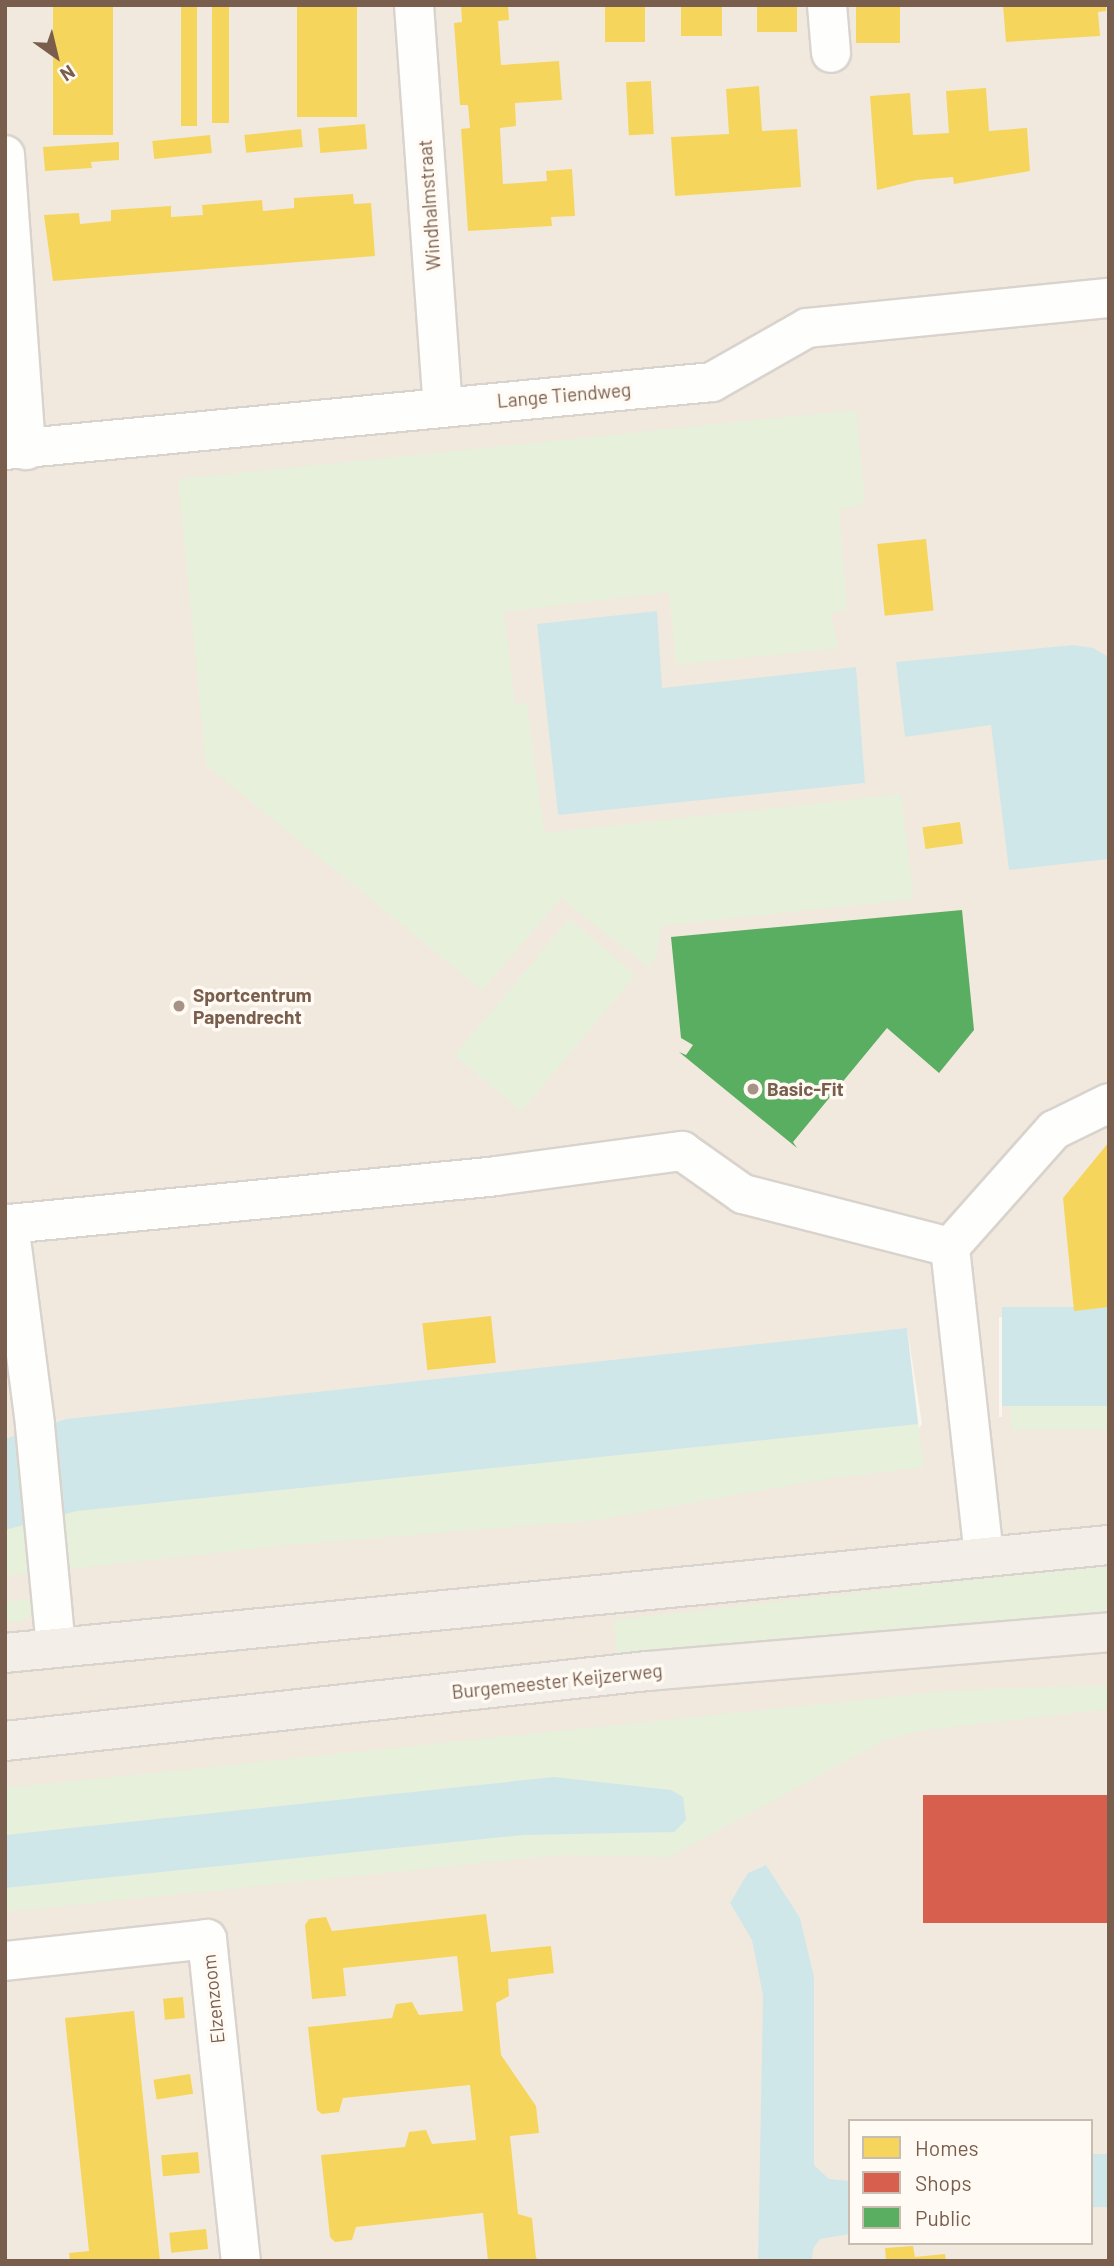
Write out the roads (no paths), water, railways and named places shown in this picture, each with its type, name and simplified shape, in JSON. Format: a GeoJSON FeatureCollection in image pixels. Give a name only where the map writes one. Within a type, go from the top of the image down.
{"type":"FeatureCollection","features":[{"type":"Feature","properties":{"kind":"main road"},"geometry":{"type":"LineString","coordinates":[[5,1653],[1109,1545]]}},
{"type":"Feature","properties":{"kind":"main road","name":"Burgemeester Keijzerweg"},"geometry":{"type":"LineString","coordinates":[[5,1741],[647,1671],[1109,1632]]}},
{"type":"Feature","properties":{"kind":"street","name":"Windhalmstraat"},"geometry":{"type":"LineString","coordinates":[[414,5],[443,405]]}},
{"type":"Feature","properties":{"kind":"street"},"geometry":{"type":"LineString","coordinates":[[827,5],[831,53]]}},
{"type":"Feature","properties":{"kind":"street"},"geometry":{"type":"LineString","coordinates":[[5,155],[15,450]]}},
{"type":"Feature","properties":{"kind":"street","name":"Lange Tiendweg"},"geometry":{"type":"LineString","coordinates":[[15,450],[443,405],[712,382],[807,328],[1109,298]]}},
{"type":"Feature","properties":{"kind":"street"},"geometry":{"type":"LineString","coordinates":[[984,1556],[971,1463],[950,1247],[1054,1130],[1109,1103]]}},
{"type":"Feature","properties":{"kind":"street"},"geometry":{"type":"LineString","coordinates":[[56,1648],[36,1424],[9,1224],[496,1177],[682,1151],[743,1194],[950,1247]]}},
{"type":"Feature","properties":{"kind":"street","name":"Elzenzoom"},"geometry":{"type":"LineString","coordinates":[[5,1961],[206,1939],[241,2261]]}},
{"type":"Feature","properties":{"kind":"water"},"geometry":{"type":"Polygon","coordinates":[[[657,611],[662,688],[856,667],[865,783],[558,815],[537,624],[657,611]]]}},
{"type":"Feature","properties":{"kind":"water"},"geometry":{"type":"Polygon","coordinates":[[[1073,645],[1093,648],[1107,656],[1109,663],[1109,859],[1009,870],[991,725],[905,737],[896,662],[1073,645]]]}},
{"type":"Feature","properties":{"kind":"water"},"geometry":{"type":"Polygon","coordinates":[[[1002,1307],[1109,1307],[1109,1406],[1002,1406],[1002,1307]]]}},
{"type":"Feature","properties":{"kind":"water"},"geometry":{"type":"Polygon","coordinates":[[[907,1328],[918,1424],[77,1511],[5,1530],[5,1439],[66,1419],[907,1328]]]}},
{"type":"Feature","properties":{"kind":"water"},"geometry":{"type":"Polygon","coordinates":[[[554,1777],[671,1790],[683,1797],[686,1820],[674,1832],[523,1835],[5,1888],[5,1835],[554,1777]]]}},
{"type":"Feature","properties":{"kind":"water"},"geometry":{"type":"Polygon","coordinates":[[[766,1865],[800,1918],[814,1977],[814,2165],[829,2179],[848,2181],[848,2234],[820,2239],[813,2249],[812,2261],[758,2261],[763,1995],[752,1940],[730,1903],[748,1873],[766,1865]]]}},
{"type":"Feature","properties":{"kind":"water"},"geometry":{"type":"Polygon","coordinates":[[[1093,2154],[1109,2154],[1109,2207],[1093,2207],[1093,2154]]]}},
{"type":"Feature","properties":{"kind":"place","name":"Sportcentrum Papendrecht"},"geometry":{"type":"Point","coordinates":[179,1006]}},
{"type":"Feature","properties":{"kind":"place","name":"Basic-Fit"},"geometry":{"type":"Point","coordinates":[753,1089]}}]}
